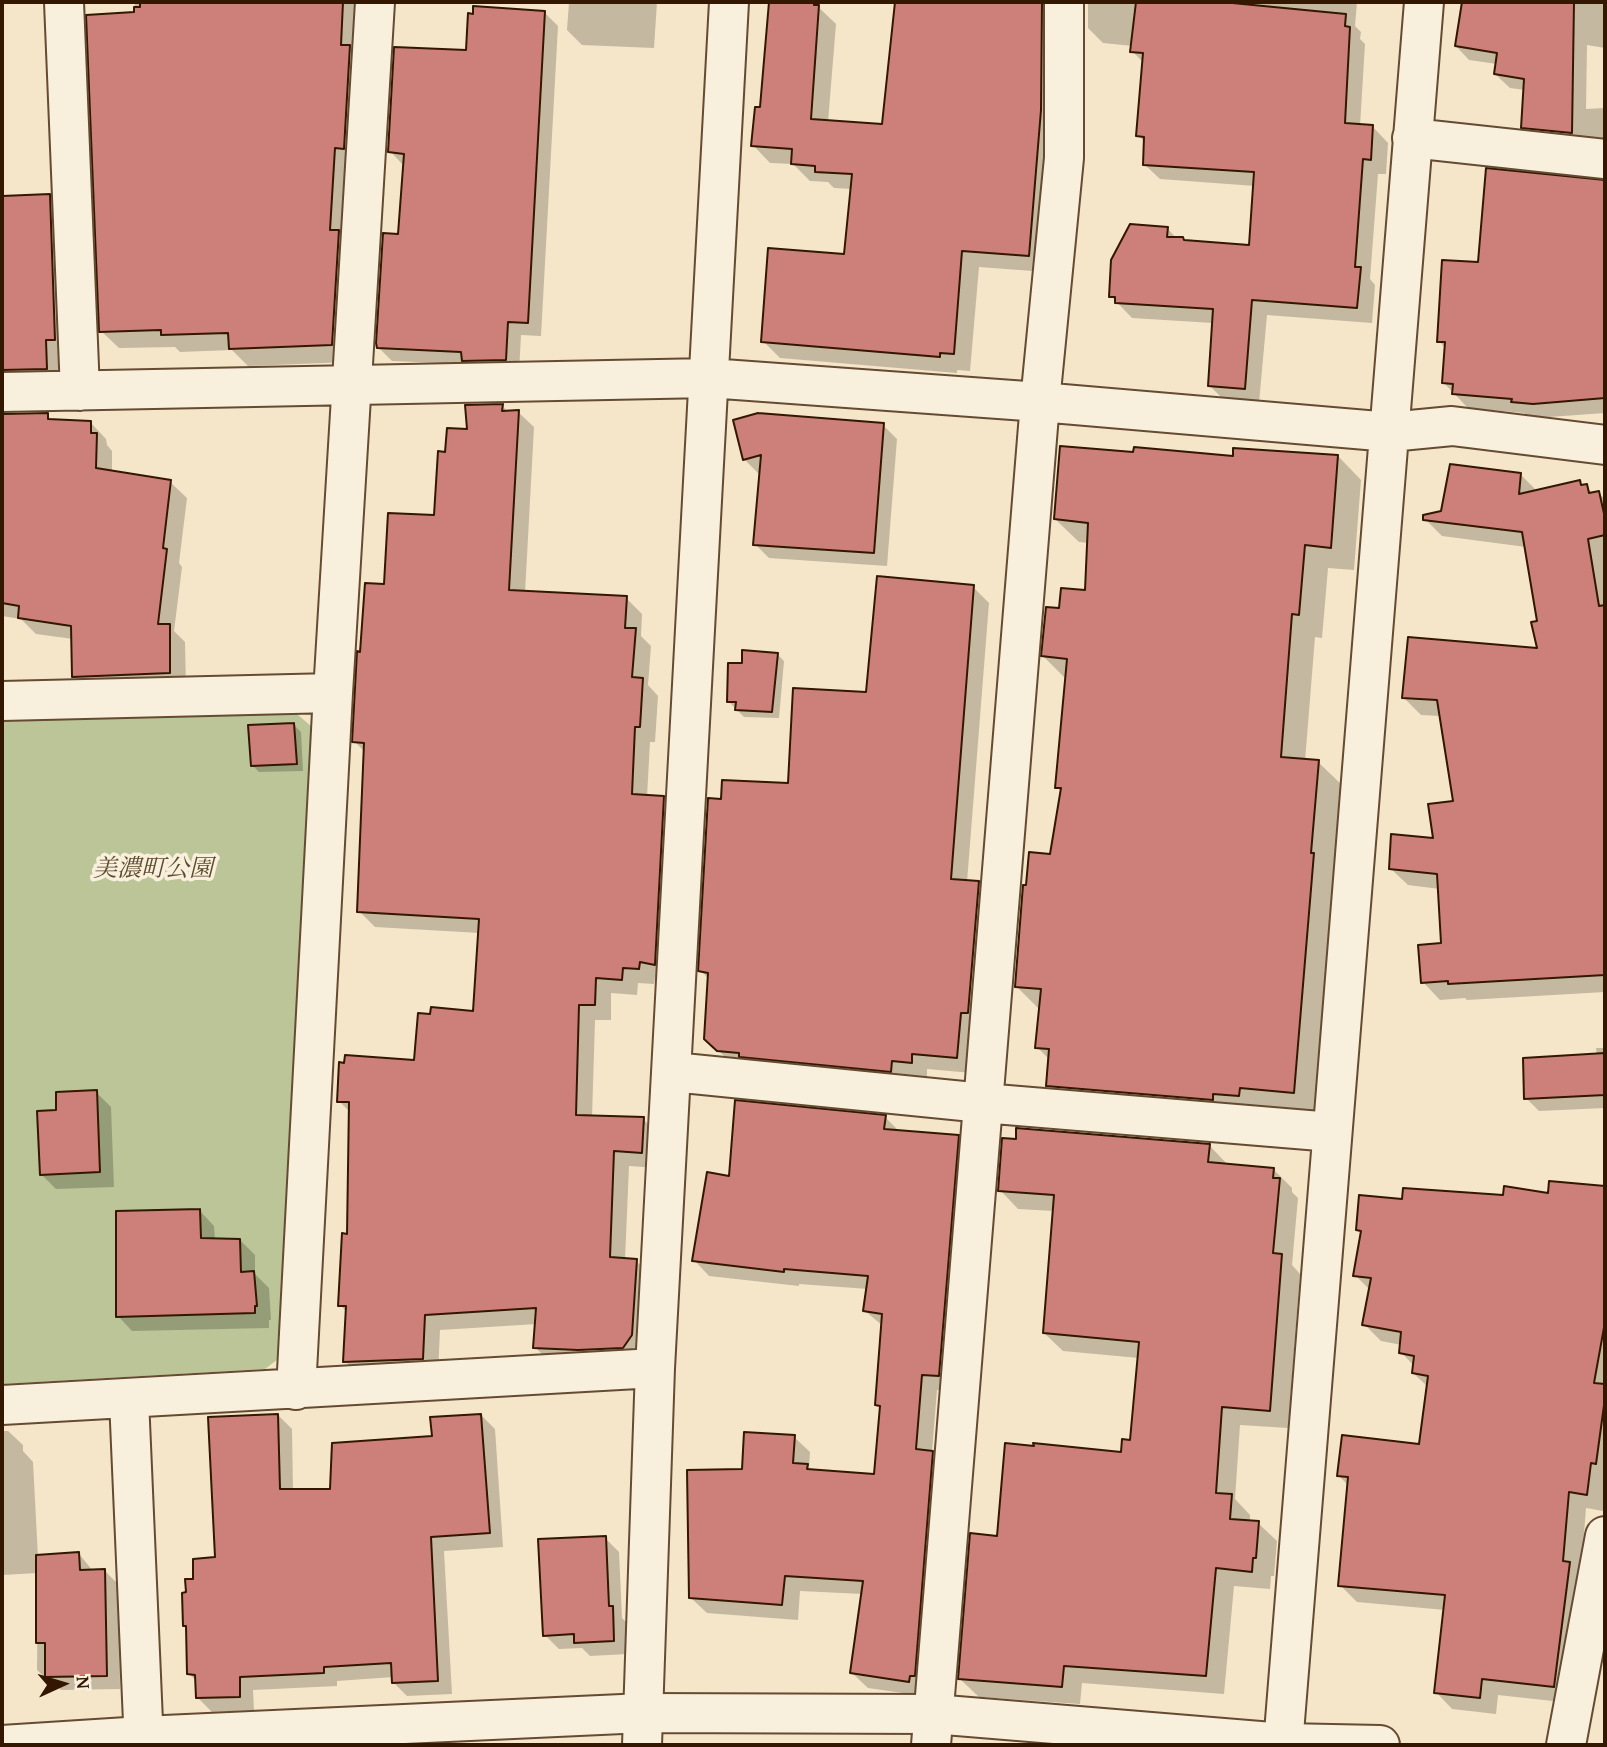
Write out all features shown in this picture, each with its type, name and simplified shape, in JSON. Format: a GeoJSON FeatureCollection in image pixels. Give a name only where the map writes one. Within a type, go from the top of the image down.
{"type":"FeatureCollection","features":[{"type":"Feature","properties":{"kind":"street"},"geometry":{"type":"LineString","coordinates":[[64,2],[80,391]]}},
{"type":"Feature","properties":{"kind":"street"},"geometry":{"type":"LineString","coordinates":[[296,1390],[333,693],[375,2]]}},
{"type":"Feature","properties":{"kind":"street"},"geometry":{"type":"LineString","coordinates":[[643,1729],[655,1368],[729,2]]}},
{"type":"Feature","properties":{"kind":"street"},"geometry":{"type":"LineString","coordinates":[[932,1730],[1040,402],[1064,158],[1064,2]]}},
{"type":"Feature","properties":{"kind":"street"},"geometry":{"type":"LineString","coordinates":[[1283,1744],[1424,2]]}},
{"type":"Feature","properties":{"kind":"street"},"geometry":{"type":"LineString","coordinates":[[1412,138],[1605,159]]}},
{"type":"Feature","properties":{"kind":"street"},"geometry":{"type":"LineString","coordinates":[[2,392],[709,378],[1040,402],[1390,432],[1451,426],[1605,445]]}},
{"type":"Feature","properties":{"kind":"street"},"geometry":{"type":"LineString","coordinates":[[2,701],[333,693]]}},
{"type":"Feature","properties":{"kind":"street"},"geometry":{"type":"LineString","coordinates":[[673,1072],[983,1103],[1332,1132]]}},
{"type":"Feature","properties":{"kind":"street"},"geometry":{"type":"LineString","coordinates":[[2,1405],[655,1368]]}},
{"type":"Feature","properties":{"kind":"street"},"geometry":{"type":"LineString","coordinates":[[129,1399],[144,1741]]}},
{"type":"Feature","properties":{"kind":"street"},"geometry":{"type":"LineString","coordinates":[[1566,1745],[1605,1536]]}},
{"type":"Feature","properties":{"kind":"street"},"geometry":{"type":"LineString","coordinates":[[2,1745],[643,1729],[932,1730],[1283,1744],[1380,1745]]}},
{"type":"Feature","properties":{"kind":"green space","name":"美濃町公園"},"geometry":{"type":"Polygon","coordinates":[[[297,714],[312,727],[278,1359],[265,1369],[2,1384],[2,721],[297,714]]]}},
{"type":"Feature","properties":{"kind":"building"},"geometry":{"type":"Polygon","coordinates":[[[140,2],[343,2],[341,45],[350,45],[344,149],[335,148],[330,230],[339,230],[332,345],[229,349],[228,333],[161,335],[161,330],[99,332],[86,15],[134,12],[134,7],[140,7],[140,2]]]}},
{"type":"Feature","properties":{"kind":"building"},"geometry":{"type":"Polygon","coordinates":[[[769,2],[814,2],[814,5],[819,5],[811,119],[882,124],[895,2],[1042,2],[1041,110],[1029,256],[962,251],[954,354],[940,353],[940,357],[761,342],[768,248],[844,254],[852,174],[815,172],[815,166],[791,164],[792,149],[751,146],[755,107],[760,107],[769,2]]]}},
{"type":"Feature","properties":{"kind":"building"},"geometry":{"type":"Polygon","coordinates":[[[1136,2],[1222,2],[1346,14],[1345,26],[1350,27],[1345,123],[1373,125],[1371,160],[1363,159],[1355,267],[1361,267],[1357,308],[1252,300],[1245,389],[1208,386],[1213,309],[1115,303],[1115,297],[1109,297],[1111,260],[1130,224],[1168,227],[1167,237],[1183,237],[1184,240],[1249,245],[1254,172],[1143,165],[1144,137],[1136,136],[1143,53],[1130,52],[1136,2]]]}},
{"type":"Feature","properties":{"kind":"building"},"geometry":{"type":"Polygon","coordinates":[[[1462,2],[1574,2],[1572,133],[1521,128],[1524,79],[1494,74],[1497,53],[1455,46],[1462,2]]]}},
{"type":"Feature","properties":{"kind":"building"},"geometry":{"type":"Polygon","coordinates":[[[473,6],[545,11],[528,323],[508,322],[506,360],[462,361],[461,352],[377,348],[376,343],[383,233],[398,234],[404,154],[388,152],[394,47],[466,50],[468,13],[473,14],[473,6]]]}},
{"type":"Feature","properties":{"kind":"building"},"geometry":{"type":"Polygon","coordinates":[[[1486,168],[1605,180],[1605,398],[1533,404],[1511,402],[1512,399],[1452,394],[1453,384],[1442,383],[1445,342],[1437,342],[1442,260],[1478,262],[1486,168]]]}},
{"type":"Feature","properties":{"kind":"building"},"geometry":{"type":"Polygon","coordinates":[[[50,194],[55,340],[46,340],[47,369],[2,370],[2,196],[50,194]]]}},
{"type":"Feature","properties":{"kind":"building"},"geometry":{"type":"Polygon","coordinates":[[[503,404],[502,411],[519,410],[509,590],[627,596],[625,628],[636,628],[632,677],[643,678],[640,727],[635,727],[632,794],[664,796],[655,965],[640,962],[639,969],[623,968],[622,980],[596,978],[595,1005],[579,1005],[576,1115],[644,1117],[642,1153],[614,1151],[610,1257],[637,1259],[632,1335],[623,1348],[533,1348],[536,1308],[425,1315],[423,1359],[343,1362],[346,1306],[338,1306],[342,1233],[347,1234],[349,1102],[337,1102],[339,1062],[344,1063],[345,1055],[414,1060],[418,1013],[430,1014],[431,1007],[473,1011],[479,919],[357,912],[364,743],[352,742],[357,651],[360,652],[365,583],[384,584],[388,513],[434,515],[438,451],[445,452],[447,428],[467,429],[465,405],[503,404]]]}},
{"type":"Feature","properties":{"kind":"building"},"geometry":{"type":"Polygon","coordinates":[[[48,413],[48,419],[91,421],[91,433],[97,433],[96,468],[171,480],[163,548],[167,549],[158,624],[170,624],[170,673],[72,677],[71,626],[18,618],[19,606],[2,603],[2,414],[48,413]]]}},
{"type":"Feature","properties":{"kind":"building"},"geometry":{"type":"Polygon","coordinates":[[[758,413],[884,423],[874,553],[753,545],[761,455],[743,460],[733,420],[758,413]]]}},
{"type":"Feature","properties":{"kind":"building"},"geometry":{"type":"Polygon","coordinates":[[[1060,446],[1133,452],[1134,447],[1233,456],[1233,448],[1338,455],[1331,548],[1305,545],[1299,615],[1292,614],[1281,757],[1319,760],[1294,1093],[1240,1088],[1239,1096],[1213,1094],[1213,1100],[1046,1086],[1049,1049],[1035,1048],[1041,989],[1015,987],[1023,885],[1026,885],[1029,852],[1050,854],[1061,788],[1055,788],[1067,659],[1041,656],[1046,607],[1059,608],[1061,588],[1085,590],[1088,523],[1054,519],[1060,446]]]}},
{"type":"Feature","properties":{"kind":"building"},"geometry":{"type":"Polygon","coordinates":[[[1450,464],[1521,473],[1519,494],[1580,480],[1581,485],[1587,484],[1589,493],[1599,491],[1605,518],[1605,535],[1588,539],[1599,606],[1605,605],[1605,975],[1448,984],[1448,981],[1421,983],[1418,945],[1441,943],[1437,874],[1389,869],[1391,834],[1433,838],[1428,804],[1453,801],[1437,700],[1402,698],[1408,637],[1537,648],[1531,622],[1537,621],[1522,532],[1423,520],[1423,515],[1441,511],[1450,464]]]}},
{"type":"Feature","properties":{"kind":"building"},"geometry":{"type":"Polygon","coordinates":[[[877,576],[974,585],[951,879],[979,881],[968,1013],[961,1013],[957,1058],[912,1054],[912,1063],[892,1061],[891,1072],[739,1057],[739,1053],[717,1051],[704,1039],[708,973],[698,971],[708,798],[721,799],[722,780],[788,783],[793,688],[866,692],[877,576]]]}},
{"type":"Feature","properties":{"kind":"building"},"geometry":{"type":"Polygon","coordinates":[[[742,650],[778,653],[772,712],[735,710],[736,702],[727,702],[728,663],[742,663],[742,650]]]}},
{"type":"Feature","properties":{"kind":"building"},"geometry":{"type":"Polygon","coordinates":[[[294,723],[297,764],[251,766],[248,725],[294,723]]]}},
{"type":"Feature","properties":{"kind":"building"},"geometry":{"type":"Polygon","coordinates":[[[1605,1053],[1605,1095],[1524,1099],[1523,1058],[1605,1053]]]}},
{"type":"Feature","properties":{"kind":"building"},"geometry":{"type":"Polygon","coordinates":[[[97,1090],[100,1172],[40,1175],[37,1111],[56,1110],[56,1092],[97,1090]]]}},
{"type":"Feature","properties":{"kind":"building"},"geometry":{"type":"Polygon","coordinates":[[[735,1100],[886,1115],[884,1129],[959,1135],[939,1376],[922,1375],[916,1449],[933,1451],[915,1676],[910,1676],[909,1682],[850,1673],[863,1581],[785,1576],[782,1605],[689,1598],[687,1470],[742,1469],[744,1432],[795,1435],[793,1463],[808,1464],[807,1469],[874,1474],[880,1406],[875,1405],[882,1314],[863,1311],[868,1276],[784,1269],[784,1272],[692,1261],[707,1172],[729,1176],[735,1100]]]}},
{"type":"Feature","properties":{"kind":"building"},"geometry":{"type":"Polygon","coordinates":[[[1016,1128],[1210,1144],[1208,1162],[1274,1168],[1273,1178],[1280,1178],[1273,1253],[1282,1254],[1270,1411],[1222,1407],[1216,1493],[1232,1494],[1230,1519],[1259,1521],[1256,1558],[1253,1558],[1252,1572],[1216,1568],[1206,1676],[1064,1666],[1062,1687],[958,1679],[970,1533],[997,1536],[1005,1443],[1034,1446],[1033,1443],[1121,1452],[1122,1439],[1130,1440],[1139,1342],[1043,1333],[1054,1195],[998,1191],[1002,1138],[1016,1139],[1016,1128]]]}},
{"type":"Feature","properties":{"kind":"building"},"geometry":{"type":"Polygon","coordinates":[[[1549,1181],[1605,1186],[1605,1322],[1594,1383],[1605,1384],[1605,1398],[1596,1464],[1591,1463],[1587,1495],[1569,1492],[1563,1561],[1570,1562],[1554,1687],[1482,1679],[1480,1698],[1434,1693],[1445,1595],[1338,1586],[1348,1477],[1337,1476],[1342,1435],[1419,1444],[1428,1376],[1412,1373],[1414,1356],[1399,1353],[1401,1332],[1362,1325],[1371,1278],[1353,1276],[1361,1231],[1356,1230],[1359,1195],[1402,1199],[1403,1188],[1503,1195],[1504,1186],[1548,1193],[1549,1181]]]}},
{"type":"Feature","properties":{"kind":"building"},"geometry":{"type":"Polygon","coordinates":[[[200,1209],[201,1238],[240,1239],[241,1272],[254,1271],[257,1306],[255,1313],[116,1317],[116,1211],[200,1209]]]}},
{"type":"Feature","properties":{"kind":"building"},"geometry":{"type":"Polygon","coordinates":[[[278,1414],[280,1489],[330,1489],[332,1443],[432,1436],[430,1417],[481,1414],[490,1533],[431,1537],[438,1681],[392,1683],[391,1663],[324,1667],[324,1673],[240,1677],[240,1697],[196,1698],[195,1675],[187,1674],[182,1593],[186,1592],[185,1579],[193,1579],[193,1559],[215,1557],[208,1417],[278,1414]]]}},
{"type":"Feature","properties":{"kind":"building"},"geometry":{"type":"Polygon","coordinates":[[[606,1536],[609,1606],[613,1606],[614,1641],[574,1643],[574,1634],[543,1636],[538,1539],[606,1536]]]}},
{"type":"Feature","properties":{"kind":"building"},"geometry":{"type":"Polygon","coordinates":[[[79,1552],[80,1570],[105,1569],[107,1676],[45,1677],[45,1643],[36,1643],[36,1555],[79,1552]]]}}]}
